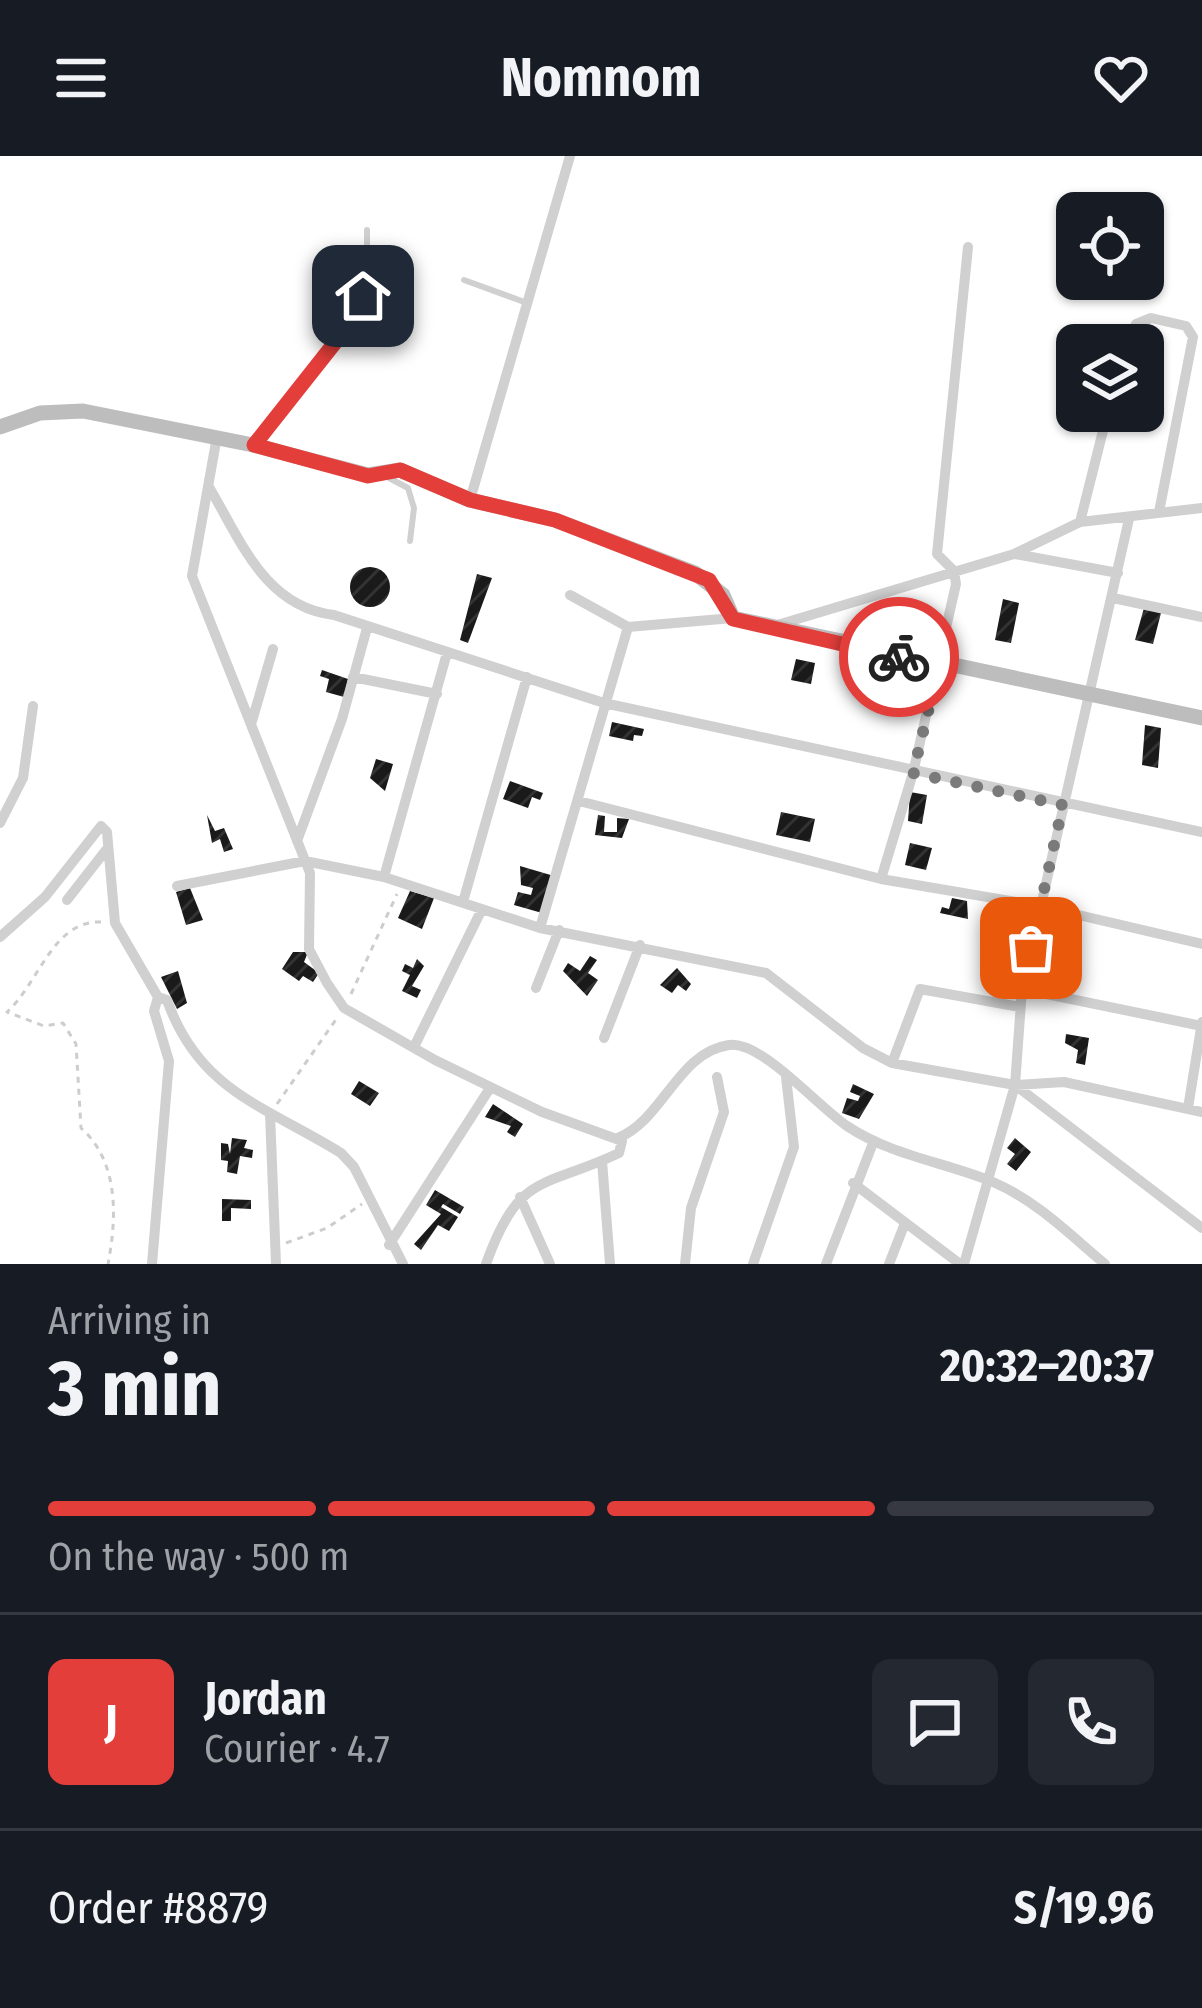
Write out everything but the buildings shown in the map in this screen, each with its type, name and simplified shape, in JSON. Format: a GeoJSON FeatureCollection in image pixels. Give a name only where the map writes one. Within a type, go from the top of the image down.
{"type":"FeatureCollection","features":[{"type":"Feature","properties":{"kind":"street"},"geometry":{"type":"LineString","coordinates":[[470,500],[570,156]]}},
{"type":"Feature","properties":{"kind":"street"},"geometry":{"type":"LineString","coordinates":[[954,571],[937,554],[968,247]]}},
{"type":"Feature","properties":{"kind":"street"},"geometry":{"type":"LineString","coordinates":[[1136,324],[1151,318],[1186,326],[1192,338],[1159,512]]}},
{"type":"Feature","properties":{"kind":"street"},"geometry":{"type":"LineString","coordinates":[[0,427],[40,413],[83,411],[216,442],[254,445],[368,476],[400,470],[470,500],[555,520],[695,573],[723,595],[733,619]]}},
{"type":"Feature","properties":{"kind":"street"},"geometry":{"type":"LineString","coordinates":[[1080,521],[1103,432]]}},
{"type":"Feature","properties":{"kind":"street"},"geometry":{"type":"LineString","coordinates":[[216,442],[192,576],[310,873],[309,949],[344,1008],[490,1088],[594,1134],[618,1138],[634,1132],[699,1057],[719,1048],[745,1045],[763,1052],[786,1077],[873,1143],[991,1181],[1029,1200],[1105,1264]]}},
{"type":"Feature","properties":{"kind":"street"},"geometry":{"type":"LineString","coordinates":[[209,487],[282,597],[304,610],[604,703],[1202,832]]}},
{"type":"Feature","properties":{"kind":"street"},"geometry":{"type":"LineString","coordinates":[[770,627],[1014,554],[1080,521],[1202,508]]}},
{"type":"Feature","properties":{"kind":"street"},"geometry":{"type":"LineString","coordinates":[[853,1183],[962,1264],[991,1181],[1015,1085],[1022,989],[1130,519]]}},
{"type":"Feature","properties":{"kind":"street"},"geometry":{"type":"LineString","coordinates":[[1014,554],[1118,573]]}},
{"type":"Feature","properties":{"kind":"street"},"geometry":{"type":"LineString","coordinates":[[881,879],[939,667],[954,571]]}},
{"type":"Feature","properties":{"kind":"street"},"geometry":{"type":"LineString","coordinates":[[570,595],[628,626],[733,619],[939,667],[1202,718]]}},
{"type":"Feature","properties":{"kind":"street"},"geometry":{"type":"LineString","coordinates":[[1113,598],[1202,617]]}},
{"type":"Feature","properties":{"kind":"street"},"geometry":{"type":"LineString","coordinates":[[540,928],[628,626]]}},
{"type":"Feature","properties":{"kind":"street"},"geometry":{"type":"LineString","coordinates":[[297,841],[367,628]]}},
{"type":"Feature","properties":{"kind":"street"},"geometry":{"type":"LineString","coordinates":[[252,722],[273,649]]}},
{"type":"Feature","properties":{"kind":"street"},"geometry":{"type":"LineString","coordinates":[[384,877],[447,653]]}},
{"type":"Feature","properties":{"kind":"street"},"geometry":{"type":"LineString","coordinates":[[353,677],[437,694]]}},
{"type":"Feature","properties":{"kind":"street"},"geometry":{"type":"LineString","coordinates":[[463,902],[527,677]]}},
{"type":"Feature","properties":{"kind":"street"},"geometry":{"type":"LineString","coordinates":[[0,823],[22,778],[33,706]]}},
{"type":"Feature","properties":{"kind":"street"},"geometry":{"type":"LineString","coordinates":[[579,801],[881,879],[1040,906],[1202,944]]}},
{"type":"Feature","properties":{"kind":"street"},"geometry":{"type":"LineString","coordinates":[[0,937],[45,896],[98,826],[107,832],[115,922],[158,997],[166,1000],[188,1050],[206,1071],[340,1153],[403,1264]]}},
{"type":"Feature","properties":{"kind":"street"},"geometry":{"type":"LineString","coordinates":[[67,900],[106,850]]}},
{"type":"Feature","properties":{"kind":"street"},"geometry":{"type":"LineString","coordinates":[[177,886],[305,861],[384,877],[540,928],[766,973],[863,1048],[892,1063],[1015,1085],[1064,1082],[1202,1112]]}},
{"type":"Feature","properties":{"kind":"street"},"geometry":{"type":"LineString","coordinates":[[413,1047],[482,909]]}},
{"type":"Feature","properties":{"kind":"street"},"geometry":{"type":"LineString","coordinates":[[536,988],[559,930]]}},
{"type":"Feature","properties":{"kind":"street"},"geometry":{"type":"LineString","coordinates":[[604,1038],[640,945]]}},
{"type":"Feature","properties":{"kind":"street"},"geometry":{"type":"LineString","coordinates":[[892,1063],[914,992],[920,988],[1020,1007]]}},
{"type":"Feature","properties":{"kind":"street"},"geometry":{"type":"LineString","coordinates":[[1022,989],[1202,1024],[1188,1108]]}},
{"type":"Feature","properties":{"kind":"street"},"geometry":{"type":"LineString","coordinates":[[152,1264],[169,1061],[154,1010],[158,997]]}},
{"type":"Feature","properties":{"kind":"street"},"geometry":{"type":"LineString","coordinates":[[685,1264],[691,1208],[724,1112],[717,1077]]}},
{"type":"Feature","properties":{"kind":"street"},"geometry":{"type":"LineString","coordinates":[[753,1264],[794,1147],[786,1077]]}},
{"type":"Feature","properties":{"kind":"street"},"geometry":{"type":"LineString","coordinates":[[1015,1085],[1202,1228]]}},
{"type":"Feature","properties":{"kind":"street"},"geometry":{"type":"LineString","coordinates":[[389,1245],[490,1088]]}},
{"type":"Feature","properties":{"kind":"street"},"geometry":{"type":"LineString","coordinates":[[270,1114],[276,1264]]}},
{"type":"Feature","properties":{"kind":"street"},"geometry":{"type":"LineString","coordinates":[[486,1264],[520,1197],[546,1178],[619,1153],[623,1147],[618,1138]]}},
{"type":"Feature","properties":{"kind":"street"},"geometry":{"type":"LineString","coordinates":[[826,1264],[853,1183],[873,1143]]}},
{"type":"Feature","properties":{"kind":"street"},"geometry":{"type":"LineString","coordinates":[[602,1161],[610,1264]]}},
{"type":"Feature","properties":{"kind":"street"},"geometry":{"type":"LineString","coordinates":[[520,1197],[550,1264]]}},
{"type":"Feature","properties":{"kind":"street"},"geometry":{"type":"LineString","coordinates":[[889,1264],[905,1223]]}},
{"type":"Feature","properties":{"kind":"lane"},"geometry":{"type":"LineString","coordinates":[[254,445],[356,316],[367,280],[367,230]]}},
{"type":"Feature","properties":{"kind":"lane"},"geometry":{"type":"LineString","coordinates":[[464,280],[526,302]]}},
{"type":"Feature","properties":{"kind":"lane"},"geometry":{"type":"LineString","coordinates":[[368,476],[396,478],[408,488],[414,508],[410,541]]}},
{"type":"Feature","properties":{"kind":"path"},"geometry":{"type":"LineString","coordinates":[[108,1264],[110,1174],[103,1150],[81,1128],[76,1044],[63,1023],[44,1026],[7,1012],[39,977],[61,938],[83,921],[115,922]]}},
{"type":"Feature","properties":{"kind":"path"},"geometry":{"type":"LineString","coordinates":[[278,1246],[327,1228],[369,1199]]}},
{"type":"Feature","properties":{"kind":"way so far"},"geometry":{"type":"LineString","coordinates":[[899,657],[939,667],[913,773],[1063,805],[1031,948]]}},
{"type":"Feature","properties":{"kind":"route"},"geometry":{"type":"LineString","coordinates":[[363,296],[356,316],[254,445],[368,476],[400,470],[470,500],[555,520],[709,580],[723,595],[733,619],[899,657]]}}]}
